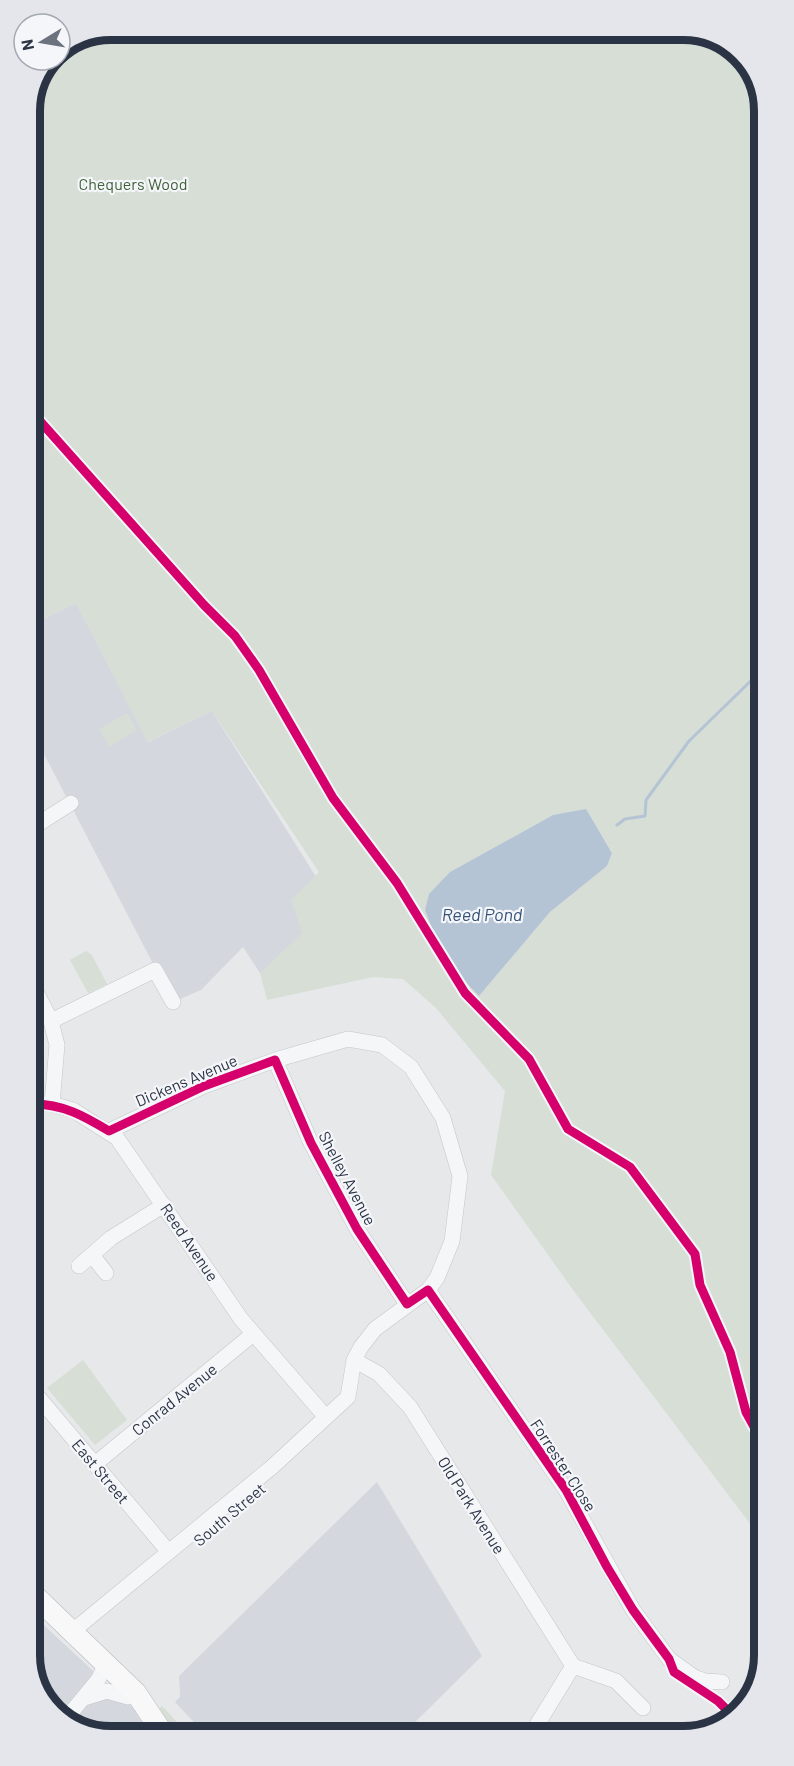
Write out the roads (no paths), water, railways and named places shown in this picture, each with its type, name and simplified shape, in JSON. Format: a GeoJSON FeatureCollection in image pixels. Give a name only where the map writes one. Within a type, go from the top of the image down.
{"type":"FeatureCollection","features":[{"type":"Feature","properties":{"kind":"highway"},"geometry":{"type":"LineString","coordinates":[[40,1600],[74,1630],[136,1693],[157,1725]]}},
{"type":"Feature","properties":{"kind":"highway"},"geometry":{"type":"LineString","coordinates":[[109,1668],[143,1725]]}},
{"type":"Feature","properties":{"kind":"street"},"geometry":{"type":"LineString","coordinates":[[41,823],[71,803]]}},
{"type":"Feature","properties":{"kind":"street"},"geometry":{"type":"LineString","coordinates":[[51,1021],[155,969],[172,1002]]}},
{"type":"Feature","properties":{"kind":"street"},"geometry":{"type":"LineString","coordinates":[[40,1000],[51,1021],[57,1045],[52,1104]]}},
{"type":"Feature","properties":{"kind":"street","name":"Dickens Avenue"},"geometry":{"type":"LineString","coordinates":[[109,1131],[204,1086],[275,1060],[348,1039],[382,1045],[411,1066],[442,1118],[460,1176],[452,1241],[437,1278],[428,1290]]}},
{"type":"Feature","properties":{"kind":"street","name":"Shelley Avenue"},"geometry":{"type":"LineString","coordinates":[[275,1060],[311,1143],[352,1221],[407,1304]]}},
{"type":"Feature","properties":{"kind":"street","name":"Reed Avenue"},"geometry":{"type":"LineString","coordinates":[[40,1104],[52,1104],[73,1110],[117,1138],[253,1334],[325,1416]]}},
{"type":"Feature","properties":{"kind":"street"},"geometry":{"type":"LineString","coordinates":[[79,1266],[111,1238],[164,1205]]}},
{"type":"Feature","properties":{"kind":"street"},"geometry":{"type":"LineString","coordinates":[[92,1255],[106,1273]]}},
{"type":"Feature","properties":{"kind":"street","name":"South Street"},"geometry":{"type":"LineString","coordinates":[[74,1630],[272,1467],[348,1396],[354,1360],[375,1329],[428,1290]]}},
{"type":"Feature","properties":{"kind":"street","name":"Forrester Close"},"geometry":{"type":"LineString","coordinates":[[428,1290],[566,1490],[623,1593],[669,1659],[694,1677],[705,1681],[722,1682]]}},
{"type":"Feature","properties":{"kind":"street","name":"Conrad Avenue"},"geometry":{"type":"LineString","coordinates":[[95,1464],[253,1334]]}},
{"type":"Feature","properties":{"kind":"street","name":"Old Park Avenue"},"geometry":{"type":"LineString","coordinates":[[354,1360],[379,1374],[410,1407],[573,1666]]}},
{"type":"Feature","properties":{"kind":"street","name":"East Street"},"geometry":{"type":"LineString","coordinates":[[40,1399],[171,1549]]}},
{"type":"Feature","properties":{"kind":"street"},"geometry":{"type":"LineString","coordinates":[[536,1726],[573,1666],[616,1681],[642,1708]]}},
{"type":"Feature","properties":{"kind":"street"},"geometry":{"type":"LineString","coordinates":[[71,1713],[109,1668]]}},
{"type":"Feature","properties":{"kind":"street"},"geometry":{"type":"LineString","coordinates":[[84,1698],[107,1691],[128,1697]]}},
{"type":"Feature","properties":{"kind":"water","name":"Reed Pond"},"geometry":{"type":"Polygon","coordinates":[[[586,809],[612,853],[607,866],[550,912],[479,996],[456,972],[438,945],[425,910],[429,894],[450,872],[553,815],[586,809]]]}},
{"type":"Feature","properties":{"kind":"waterway"},"geometry":{"type":"LineString","coordinates":[[617,825],[625,819],[645,816],[646,800],[689,741],[754,678]]}},
{"type":"Feature","properties":{"kind":"park label","name":"Chequers Wood"},"geometry":{"type":"Point","coordinates":[133,183]}}]}
